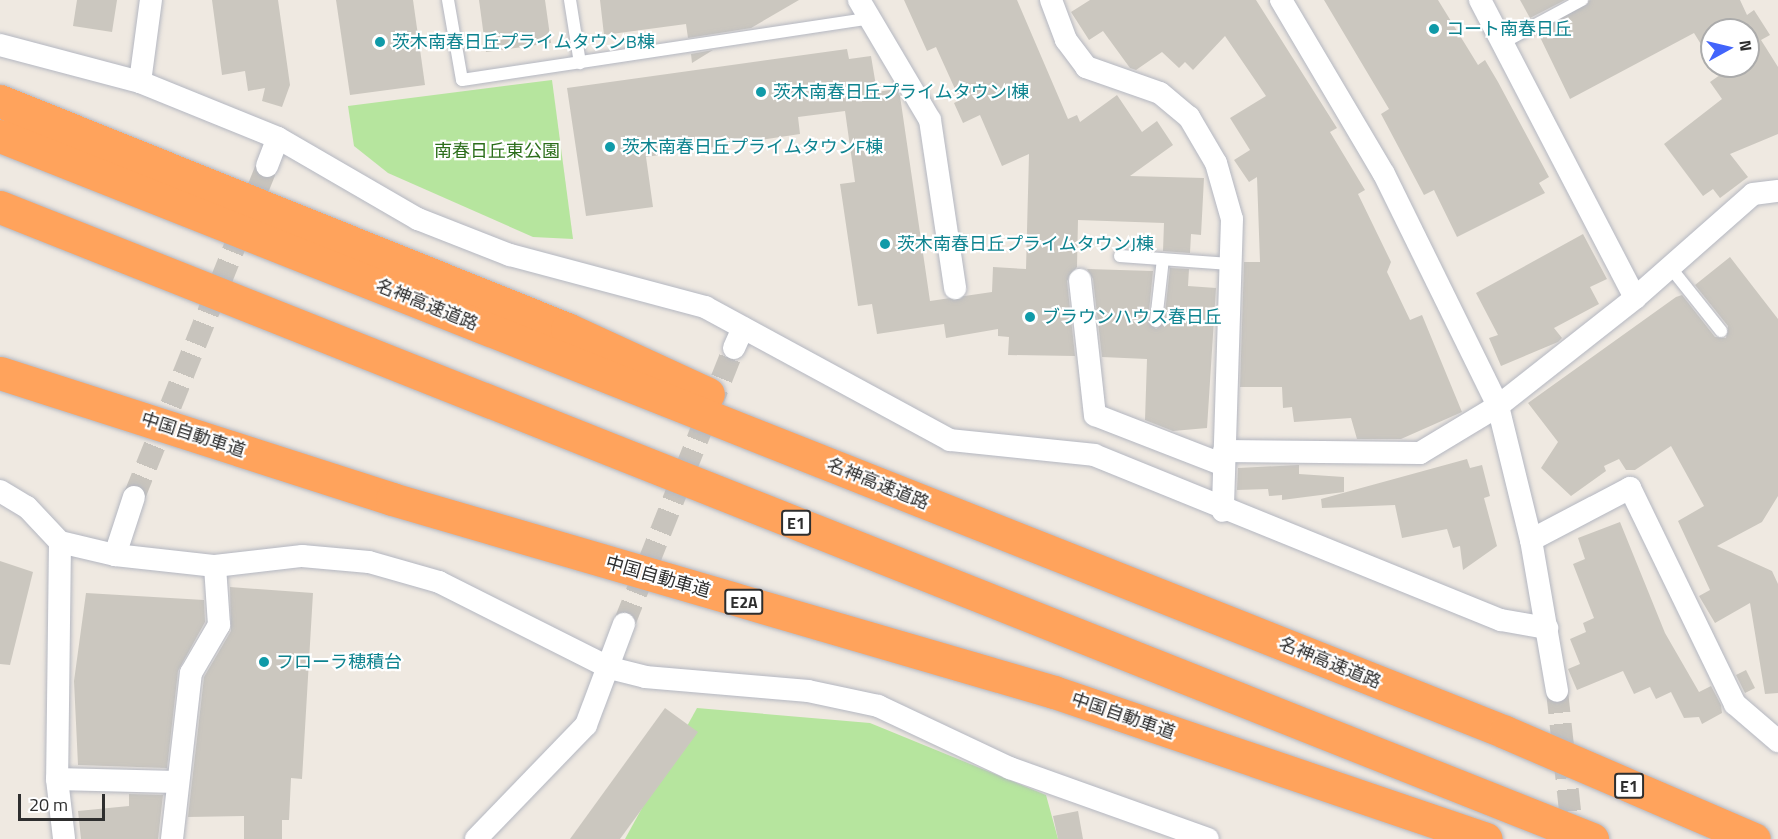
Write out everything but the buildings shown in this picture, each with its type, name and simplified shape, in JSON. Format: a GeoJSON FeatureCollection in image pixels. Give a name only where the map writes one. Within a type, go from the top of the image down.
{"type":"FeatureCollection","features":[{"type":"Feature","properties":{"kind":"highway"},"geometry":{"type":"LineString","coordinates":[[0,101],[567,329],[1030,544]]}},
{"type":"Feature","properties":{"kind":"highway","name":"名神高速道路"},"geometry":{"type":"LineString","coordinates":[[0,136],[1494,728],[1754,839]]}},
{"type":"Feature","properties":{"kind":"highway","name":"E1"},"geometry":{"type":"LineString","coordinates":[[0,207],[1592,839]]}},
{"type":"Feature","properties":{"kind":"highway","name":"中国自動車道"},"geometry":{"type":"LineString","coordinates":[[0,373],[392,499],[1054,692],[1486,839]]}},
{"type":"Feature","properties":{"kind":"street"},"geometry":{"type":"LineString","coordinates":[[140,82],[151,0]]}},
{"type":"Feature","properties":{"kind":"street"},"geometry":{"type":"LineString","coordinates":[[1051,0],[1066,40],[1086,68],[1160,93],[1189,117],[1216,163],[1232,219],[1223,511]]}},
{"type":"Feature","properties":{"kind":"street"},"geometry":{"type":"LineString","coordinates":[[1281,0],[1384,174],[1498,405],[1532,540],[1557,691]]}},
{"type":"Feature","properties":{"kind":"street"},"geometry":{"type":"LineString","coordinates":[[1480,0],[1635,298]]}},
{"type":"Feature","properties":{"kind":"street"},"geometry":{"type":"LineString","coordinates":[[862,9],[930,120],[955,288]]}},
{"type":"Feature","properties":{"kind":"street"},"geometry":{"type":"LineString","coordinates":[[0,45],[140,82],[278,138],[418,219],[510,255],[705,307],[738,338],[950,440],[1094,455],[1223,511],[1501,620],[1547,627]]}},
{"type":"Feature","properties":{"kind":"street"},"geometry":{"type":"LineString","coordinates":[[267,166],[278,138]]}},
{"type":"Feature","properties":{"kind":"street"},"geometry":{"type":"LineString","coordinates":[[1080,280],[1095,415],[1224,458],[1420,453],[1498,405],[1635,298],[1753,194],[1778,191]]}},
{"type":"Feature","properties":{"kind":"street"},"geometry":{"type":"LineString","coordinates":[[1532,540],[1630,488],[1735,704],[1778,741]]}},
{"type":"Feature","properties":{"kind":"street"},"geometry":{"type":"LineString","coordinates":[[0,490],[27,507],[60,542],[115,555],[215,566],[302,556],[369,562],[439,582],[610,668],[645,677],[808,691],[878,706],[1010,768],[1208,839]]}},
{"type":"Feature","properties":{"kind":"street"},"geometry":{"type":"LineString","coordinates":[[115,555],[134,497]]}},
{"type":"Feature","properties":{"kind":"street"},"geometry":{"type":"LineString","coordinates":[[60,542],[57,778],[64,839]]}},
{"type":"Feature","properties":{"kind":"street"},"geometry":{"type":"LineString","coordinates":[[172,839],[176,782],[190,674],[219,625],[215,566]]}},
{"type":"Feature","properties":{"kind":"street"},"geometry":{"type":"LineString","coordinates":[[476,839],[586,725],[610,668],[624,624]]}},
{"type":"Feature","properties":{"kind":"street"},"geometry":{"type":"LineString","coordinates":[[57,778],[176,782]]}},
{"type":"Feature","properties":{"kind":"lane"},"geometry":{"type":"LineString","coordinates":[[448,0],[462,80],[580,63],[862,9]]}},
{"type":"Feature","properties":{"kind":"lane"},"geometry":{"type":"LineString","coordinates":[[570,0],[580,63]]}},
{"type":"Feature","properties":{"kind":"lane"},"geometry":{"type":"LineString","coordinates":[[1502,43],[1582,0]]}},
{"type":"Feature","properties":{"kind":"lane"},"geometry":{"type":"LineString","coordinates":[[1120,256],[1230,264]]}},
{"type":"Feature","properties":{"kind":"lane"},"geometry":{"type":"LineString","coordinates":[[1156,321],[1163,259]]}},
{"type":"Feature","properties":{"kind":"lane"},"geometry":{"type":"LineString","coordinates":[[1670,267],[1721,331]]}},
{"type":"Feature","properties":{"kind":"green space","name":"南春日丘東公園"},"geometry":{"type":"Polygon","coordinates":[[[552,80],[573,239],[533,237],[388,173],[354,146],[348,106],[552,80]]]}},
{"type":"Feature","properties":{"kind":"green space"},"geometry":{"type":"Polygon","coordinates":[[[697,708],[870,723],[1046,795],[1058,839],[625,839],[697,708]]]}},
{"type":"Feature","properties":{"kind":"tunnel"},"geometry":{"type":"LineString","coordinates":[[134,497],[267,166]]}},
{"type":"Feature","properties":{"kind":"tunnel"},"geometry":{"type":"LineString","coordinates":[[624,624],[734,348]]}},
{"type":"Feature","properties":{"kind":"tunnel"},"geometry":{"type":"LineString","coordinates":[[1557,691],[1573,839]]}},
{"type":"Feature","properties":{"kind":"place","name":"コート南春日丘"},"geometry":{"type":"Point","coordinates":[1434,29]}},
{"type":"Feature","properties":{"kind":"place","name":"茨木南春日丘プライムタウンB棟"},"geometry":{"type":"Point","coordinates":[380,42]}},
{"type":"Feature","properties":{"kind":"place","name":"茨木南春日丘プライムタウンI棟"},"geometry":{"type":"Point","coordinates":[761,92]}},
{"type":"Feature","properties":{"kind":"place","name":"茨木南春日丘プライムタウンF棟"},"geometry":{"type":"Point","coordinates":[610,147]}},
{"type":"Feature","properties":{"kind":"place","name":"茨木南春日丘プライムタウンJ棟"},"geometry":{"type":"Point","coordinates":[885,244]}},
{"type":"Feature","properties":{"kind":"place","name":"ブラウンハウス春日丘"},"geometry":{"type":"Point","coordinates":[1030,317]}},
{"type":"Feature","properties":{"kind":"place","name":"フローラ穂積台"},"geometry":{"type":"Point","coordinates":[264,662]}}]}
